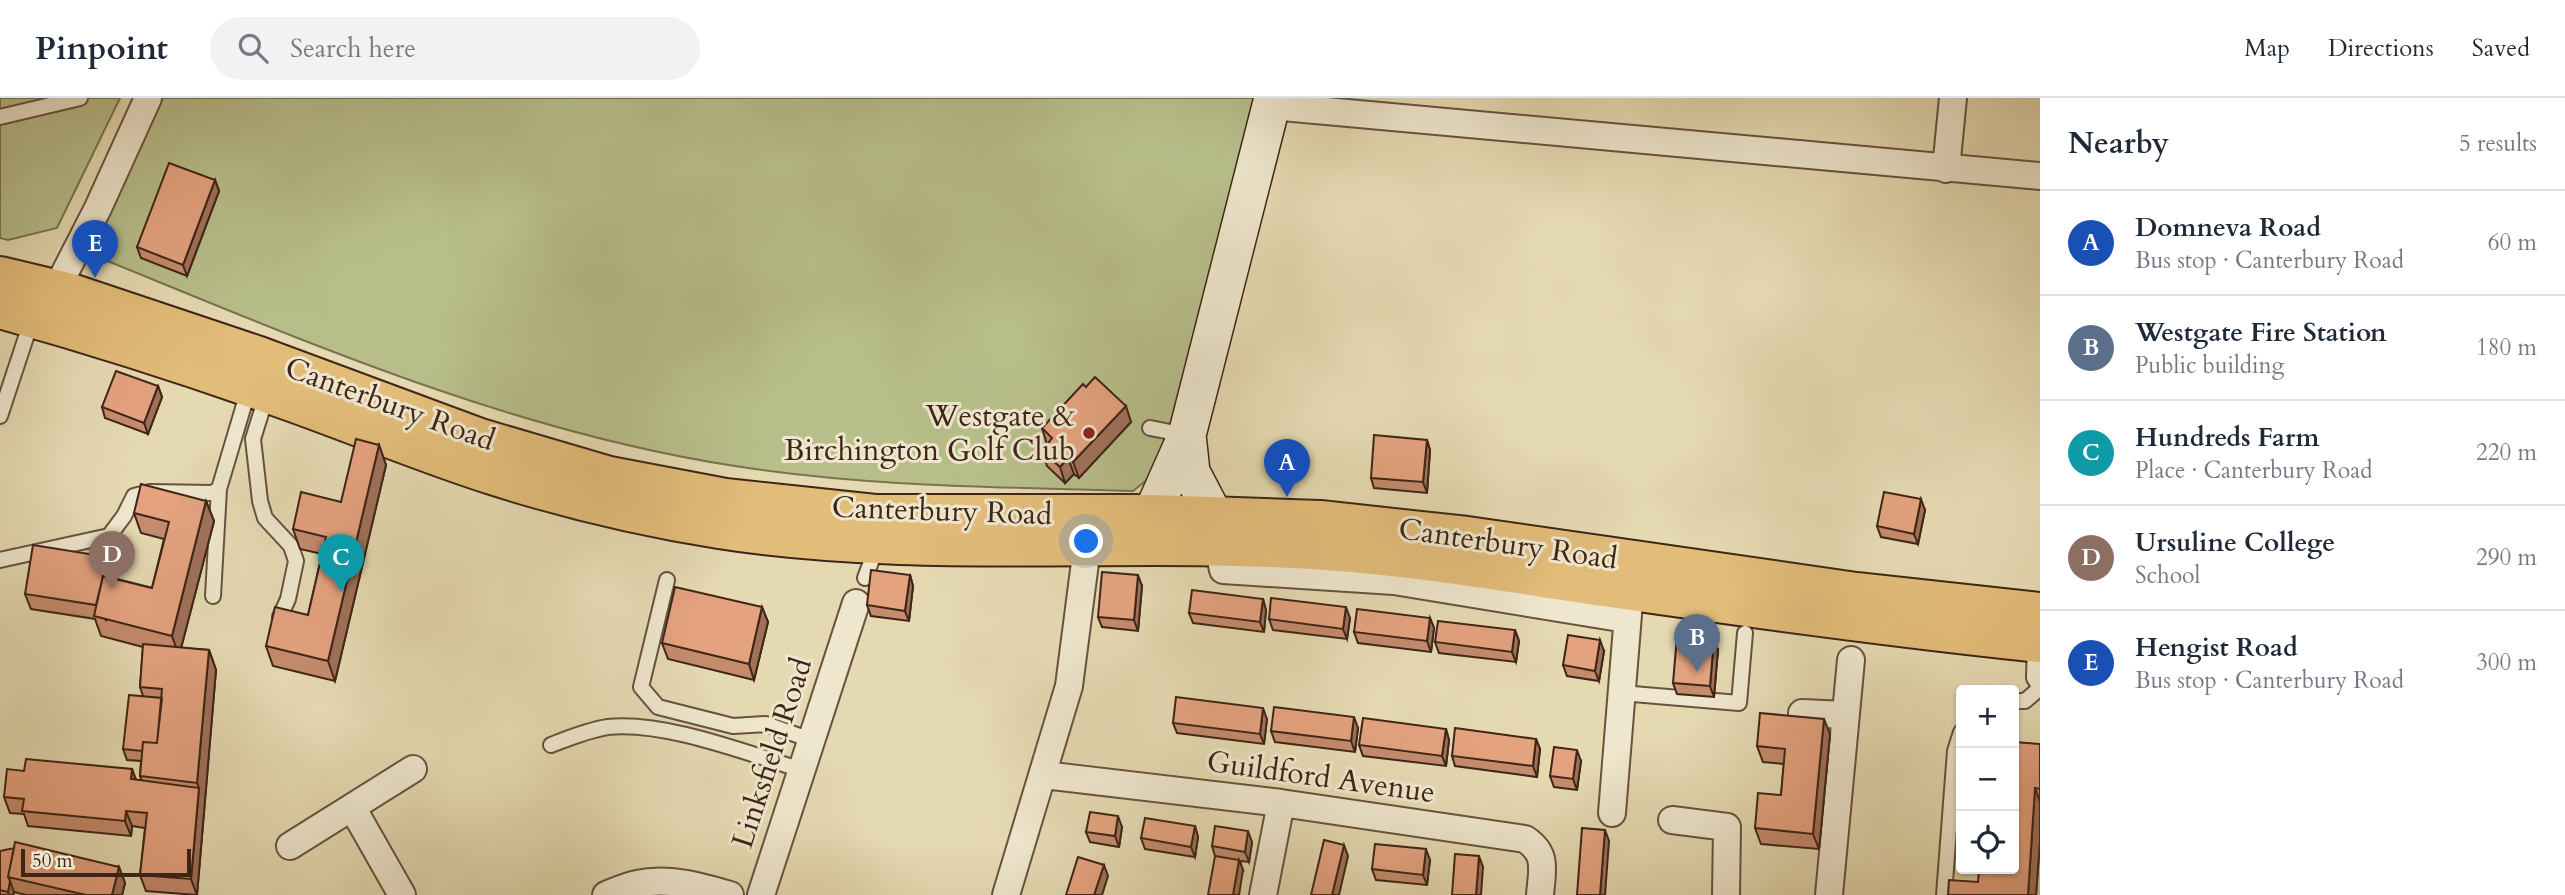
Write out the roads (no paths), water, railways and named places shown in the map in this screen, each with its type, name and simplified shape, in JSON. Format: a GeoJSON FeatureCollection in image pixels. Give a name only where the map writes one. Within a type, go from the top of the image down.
{"type":"FeatureCollection","features":[{"type":"Feature","properties":{"kind":"highway","name":"Canterbury Road"},"geometry":{"type":"LineString","coordinates":[[0,276],[18,307],[71,293],[493,476],[602,506],[721,530],[865,575],[1216,530],[1320,520],[1467,536],[1631,590],[1856,592],[2038,633]]}},
{"type":"Feature","properties":{"kind":"highway","name":"Canterbury Road"},"geometry":{"type":"LineString","coordinates":[[263,375],[609,476],[725,498],[875,514],[1152,514],[1216,530]]}},
{"type":"Feature","properties":{"kind":"street"},"geometry":{"type":"LineString","coordinates":[[18,307],[98,208],[148,98]]}},
{"type":"Feature","properties":{"kind":"street"},"geometry":{"type":"LineString","coordinates":[[1946,169],[1953,98]]}},
{"type":"Feature","properties":{"kind":"street"},"geometry":{"type":"LineString","coordinates":[[1152,514],[1187,435],[1272,102],[1374,107],[1946,169],[2040,176]]}},
{"type":"Feature","properties":{"kind":"street"},"geometry":{"type":"LineString","coordinates":[[1187,435],[1191,472],[1216,530]]}},
{"type":"Feature","properties":{"kind":"street","name":"Canterbury Road"},"geometry":{"type":"LineString","coordinates":[[1216,530],[1223,570],[1394,581],[1631,590]]}},
{"type":"Feature","properties":{"kind":"street"},"geometry":{"type":"LineString","coordinates":[[1006,895],[1069,686],[1087,547]]}},
{"type":"Feature","properties":{"kind":"street","name":"Linksfield Road"},"geometry":{"type":"LineString","coordinates":[[761,895],[811,740],[839,629],[865,575]]}},
{"type":"Feature","properties":{"kind":"street"},"geometry":{"type":"LineString","coordinates":[[1612,813],[1620,692],[1631,590]]}},
{"type":"Feature","properties":{"kind":"street"},"geometry":{"type":"LineString","coordinates":[[1829,895],[1851,660]]}},
{"type":"Feature","properties":{"kind":"street"},"geometry":{"type":"LineString","coordinates":[[1802,713],[1845,715]]}},
{"type":"Feature","properties":{"kind":"street"},"geometry":{"type":"LineString","coordinates":[[290,846],[413,769]]}},
{"type":"Feature","properties":{"kind":"street","name":"Guildford Avenue"},"geometry":{"type":"LineString","coordinates":[[1044,775],[1281,803],[1525,839],[1538,847],[1543,863],[1540,895]]}},
{"type":"Feature","properties":{"kind":"street"},"geometry":{"type":"LineString","coordinates":[[1264,895],[1281,803]]}},
{"type":"Feature","properties":{"kind":"street"},"geometry":{"type":"LineString","coordinates":[[352,807],[402,895]]}},
{"type":"Feature","properties":{"kind":"street"},"geometry":{"type":"LineString","coordinates":[[1672,820],[1727,827],[1726,895]]}},
{"type":"Feature","properties":{"kind":"street"},"geometry":{"type":"LineString","coordinates":[[606,895],[638,884],[667,882],[699,885],[730,895]]}},
{"type":"Feature","properties":{"kind":"lane"},"geometry":{"type":"LineString","coordinates":[[0,117],[80,98]]}},
{"type":"Feature","properties":{"kind":"lane"},"geometry":{"type":"LineString","coordinates":[[0,416],[18,307]]}},
{"type":"Feature","properties":{"kind":"lane"},"geometry":{"type":"LineString","coordinates":[[213,596],[219,489],[263,375]]}},
{"type":"Feature","properties":{"kind":"lane"},"geometry":{"type":"LineString","coordinates":[[263,375],[253,439],[260,502],[265,518],[290,546],[296,561],[288,599],[280,617]]}},
{"type":"Feature","properties":{"kind":"lane"},"geometry":{"type":"LineString","coordinates":[[1150,428],[1187,435]]}},
{"type":"Feature","properties":{"kind":"lane"},"geometry":{"type":"LineString","coordinates":[[0,560],[109,536],[124,516],[134,496],[150,492],[212,493],[219,489]]}},
{"type":"Feature","properties":{"kind":"lane"},"geometry":{"type":"LineString","coordinates":[[667,580],[641,687],[658,707],[733,726],[766,724],[811,740]]}},
{"type":"Feature","properties":{"kind":"lane"},"geometry":{"type":"LineString","coordinates":[[2019,701],[2025,701],[2040,688],[2034,678],[2038,633]]}},
{"type":"Feature","properties":{"kind":"lane"},"geometry":{"type":"LineString","coordinates":[[1620,692],[1739,703],[1745,634]]}},
{"type":"Feature","properties":{"kind":"lane"},"geometry":{"type":"LineString","coordinates":[[551,745],[607,727],[631,727],[682,735],[802,770]]}},
{"type":"Feature","properties":{"kind":"lane"},"geometry":{"type":"LineString","coordinates":[[1944,895],[1956,748]]}},
{"type":"Feature","properties":{"kind":"place","name":"Hengist Road"},"geometry":{"type":"Point","coordinates":[95,278]}},
{"type":"Feature","properties":{"kind":"place","name":"Westgate & Birchington Golf Club"},"geometry":{"type":"Point","coordinates":[1089,433]}},
{"type":"Feature","properties":{"kind":"place","name":"Domneva Road"},"geometry":{"type":"Point","coordinates":[1287,497]}},
{"type":"Feature","properties":{"kind":"place","name":"Ursuline College"},"geometry":{"type":"Point","coordinates":[112,589]}},
{"type":"Feature","properties":{"kind":"place","name":"Hundreds Farm"},"geometry":{"type":"Point","coordinates":[341,592]}},
{"type":"Feature","properties":{"kind":"place","name":"Westgate Fire Station"},"geometry":{"type":"Point","coordinates":[1697,672]}}]}
